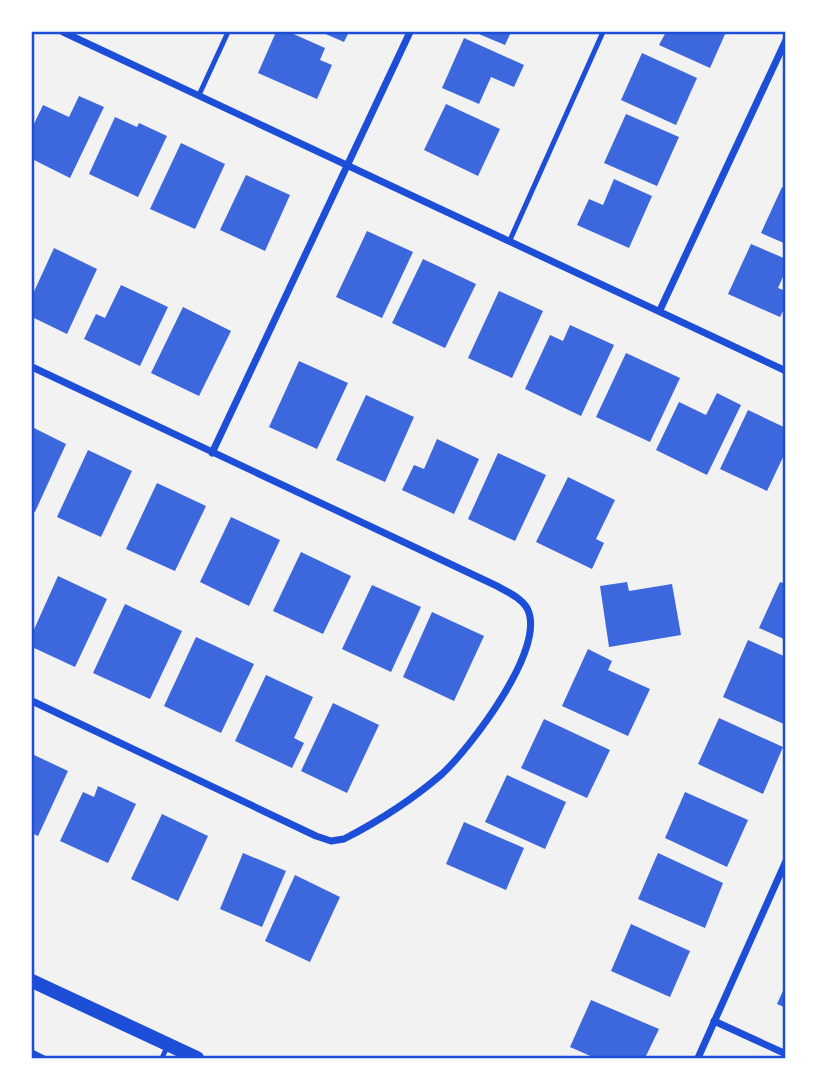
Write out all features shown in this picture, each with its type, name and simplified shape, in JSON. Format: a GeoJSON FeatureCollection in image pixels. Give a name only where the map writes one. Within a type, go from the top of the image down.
{"type":"FeatureCollection","features":[{"type":"Feature","properties":{"kind":"main road"},"geometry":{"type":"LineString","coordinates":[[32,981],[165,1052],[197,1059]]}},
{"type":"Feature","properties":{"kind":"street"},"geometry":{"type":"LineString","coordinates":[[63,32],[786,371]]}},
{"type":"Feature","properties":{"kind":"street"},"geometry":{"type":"LineString","coordinates":[[212,453],[410,32]]}},
{"type":"Feature","properties":{"kind":"street"},"geometry":{"type":"LineString","coordinates":[[660,310],[786,40]]}},
{"type":"Feature","properties":{"kind":"street"},"geometry":{"type":"LineString","coordinates":[[32,367],[511,594],[527,609],[531,625],[522,657],[492,713],[443,773],[393,811],[344,839],[331,841],[32,701]]}},
{"type":"Feature","properties":{"kind":"street"},"geometry":{"type":"LineString","coordinates":[[698,1059],[786,861]]}},
{"type":"Feature","properties":{"kind":"street"},"geometry":{"type":"LineString","coordinates":[[714,1021],[786,1054]]}},
{"type":"Feature","properties":{"kind":"lane"},"geometry":{"type":"LineString","coordinates":[[199,95],[228,32]]}},
{"type":"Feature","properties":{"kind":"lane"},"geometry":{"type":"LineString","coordinates":[[510,240],[603,32]]}},
{"type":"Feature","properties":{"kind":"lane"},"geometry":{"type":"LineString","coordinates":[[32,1052],[44,1059]]}},
{"type":"Feature","properties":{"kind":"building"},"geometry":{"type":"Polygon","coordinates":[[[276,32],[289,32],[325,48],[320,60],[332,65],[317,99],[258,73],[276,32]]]}},
{"type":"Feature","properties":{"kind":"building"},"geometry":{"type":"Polygon","coordinates":[[[321,32],[349,32],[344,42],[321,32]]]}},
{"type":"Feature","properties":{"kind":"building"},"geometry":{"type":"Polygon","coordinates":[[[474,32],[511,32],[505,45],[474,32]]]}},
{"type":"Feature","properties":{"kind":"building"},"geometry":{"type":"Polygon","coordinates":[[[666,32],[726,32],[710,68],[659,45],[666,32]]]}},
{"type":"Feature","properties":{"kind":"building"},"geometry":{"type":"Polygon","coordinates":[[[464,38],[524,65],[514,87],[491,77],[479,104],[442,88],[464,38]]]}},
{"type":"Feature","properties":{"kind":"building"},"geometry":{"type":"Polygon","coordinates":[[[642,53],[697,78],[676,125],[621,100],[642,53]]]}},
{"type":"Feature","properties":{"kind":"building"},"geometry":{"type":"Polygon","coordinates":[[[79,96],[104,107],[70,178],[32,159],[32,128],[43,105],[69,117],[79,96]]]}},
{"type":"Feature","properties":{"kind":"building"},"geometry":{"type":"Polygon","coordinates":[[[446,104],[500,129],[478,176],[424,150],[446,104]]]}},
{"type":"Feature","properties":{"kind":"building"},"geometry":{"type":"Polygon","coordinates":[[[626,114],[679,137],[657,186],[604,163],[626,114]]]}},
{"type":"Feature","properties":{"kind":"building"},"geometry":{"type":"Polygon","coordinates":[[[115,117],[137,127],[139,123],[167,136],[138,197],[89,174],[115,117]]]}},
{"type":"Feature","properties":{"kind":"building"},"geometry":{"type":"Polygon","coordinates":[[[181,143],[225,164],[195,229],[150,209],[181,143]]]}},
{"type":"Feature","properties":{"kind":"building"},"geometry":{"type":"Polygon","coordinates":[[[246,175],[290,195],[265,251],[220,230],[246,175]]]}},
{"type":"Feature","properties":{"kind":"building"},"geometry":{"type":"Polygon","coordinates":[[[614,179],[652,196],[629,248],[577,225],[589,199],[603,205],[614,179]]]}},
{"type":"Feature","properties":{"kind":"building"},"geometry":{"type":"Polygon","coordinates":[[[782,187],[786,189],[786,244],[761,233],[782,187]]]}},
{"type":"Feature","properties":{"kind":"building"},"geometry":{"type":"Polygon","coordinates":[[[367,231],[413,252],[382,318],[336,297],[367,231]]]}},
{"type":"Feature","properties":{"kind":"building"},"geometry":{"type":"Polygon","coordinates":[[[751,244],[786,259],[786,270],[778,288],[786,291],[786,305],[780,317],[728,294],[751,244]]]}},
{"type":"Feature","properties":{"kind":"building"},"geometry":{"type":"Polygon","coordinates":[[[54,248],[97,269],[67,334],[32,317],[32,296],[54,248]]]}},
{"type":"Feature","properties":{"kind":"building"},"geometry":{"type":"Polygon","coordinates":[[[423,259],[476,284],[445,348],[392,323],[423,259]]]}},
{"type":"Feature","properties":{"kind":"building"},"geometry":{"type":"Polygon","coordinates":[[[121,285],[168,307],[140,366],[84,339],[96,314],[105,318],[121,285]]]}},
{"type":"Feature","properties":{"kind":"building"},"geometry":{"type":"Polygon","coordinates":[[[499,291],[543,311],[512,378],[468,358],[499,291]]]}},
{"type":"Feature","properties":{"kind":"building"},"geometry":{"type":"Polygon","coordinates":[[[183,307],[231,331],[199,396],[151,373],[183,307]]]}},
{"type":"Feature","properties":{"kind":"building"},"geometry":{"type":"Polygon","coordinates":[[[570,325],[614,345],[581,416],[525,389],[550,335],[563,341],[570,325]]]}},
{"type":"Feature","properties":{"kind":"building"},"geometry":{"type":"Polygon","coordinates":[[[626,353],[680,378],[650,442],[596,417],[626,353]]]}},
{"type":"Feature","properties":{"kind":"building"},"geometry":{"type":"Polygon","coordinates":[[[299,361],[348,383],[317,449],[269,427],[299,361]]]}},
{"type":"Feature","properties":{"kind":"building"},"geometry":{"type":"Polygon","coordinates":[[[717,393],[741,405],[707,475],[656,450],[679,402],[706,415],[717,393]]]}},
{"type":"Feature","properties":{"kind":"building"},"geometry":{"type":"Polygon","coordinates":[[[366,395],[414,417],[385,482],[336,460],[366,395]]]}},
{"type":"Feature","properties":{"kind":"building"},"geometry":{"type":"Polygon","coordinates":[[[748,410],[786,428],[786,451],[767,491],[720,469],[748,410]]]}},
{"type":"Feature","properties":{"kind":"building"},"geometry":{"type":"Polygon","coordinates":[[[32,427],[66,444],[35,512],[32,510],[32,427]]]}},
{"type":"Feature","properties":{"kind":"building"},"geometry":{"type":"Polygon","coordinates":[[[437,439],[479,459],[454,514],[402,490],[414,465],[424,469],[437,439]]]}},
{"type":"Feature","properties":{"kind":"building"},"geometry":{"type":"Polygon","coordinates":[[[88,450],[132,471],[101,537],[57,517],[88,450]]]}},
{"type":"Feature","properties":{"kind":"building"},"geometry":{"type":"Polygon","coordinates":[[[498,453],[546,475],[515,541],[468,519],[498,453]]]}},
{"type":"Feature","properties":{"kind":"building"},"geometry":{"type":"Polygon","coordinates":[[[568,477],[615,500],[596,539],[604,543],[592,569],[536,542],[568,477]]]}},
{"type":"Feature","properties":{"kind":"building"},"geometry":{"type":"Polygon","coordinates":[[[157,483],[206,506],[175,571],[126,549],[157,483]]]}},
{"type":"Feature","properties":{"kind":"building"},"geometry":{"type":"Polygon","coordinates":[[[231,517],[280,540],[249,606],[200,582],[231,517]]]}},
{"type":"Feature","properties":{"kind":"building"},"geometry":{"type":"Polygon","coordinates":[[[301,552],[351,576],[323,634],[273,611],[301,552]]]}},
{"type":"Feature","properties":{"kind":"building"},"geometry":{"type":"Polygon","coordinates":[[[58,576],[107,599],[75,667],[32,647],[32,634],[58,576]]]}},
{"type":"Feature","properties":{"kind":"building"},"geometry":{"type":"Polygon","coordinates":[[[627,582],[629,591],[672,584],[681,635],[609,647],[600,586],[627,582]]]}},
{"type":"Feature","properties":{"kind":"building"},"geometry":{"type":"Polygon","coordinates":[[[780,582],[786,584],[786,640],[759,628],[780,582]]]}},
{"type":"Feature","properties":{"kind":"building"},"geometry":{"type":"Polygon","coordinates":[[[372,585],[421,607],[391,672],[342,649],[372,585]]]}},
{"type":"Feature","properties":{"kind":"building"},"geometry":{"type":"Polygon","coordinates":[[[125,604],[182,631],[150,699],[93,673],[125,604]]]}},
{"type":"Feature","properties":{"kind":"building"},"geometry":{"type":"Polygon","coordinates":[[[432,612],[484,636],[454,701],[403,677],[432,612]]]}},
{"type":"Feature","properties":{"kind":"building"},"geometry":{"type":"Polygon","coordinates":[[[196,637],[254,664],[221,733],[164,706],[196,637]]]}},
{"type":"Feature","properties":{"kind":"building"},"geometry":{"type":"Polygon","coordinates":[[[748,640],[786,657],[786,725],[723,697],[748,640]]]}},
{"type":"Feature","properties":{"kind":"building"},"geometry":{"type":"Polygon","coordinates":[[[588,649],[612,661],[608,670],[650,689],[628,736],[562,706],[588,649]]]}},
{"type":"Feature","properties":{"kind":"building"},"geometry":{"type":"Polygon","coordinates":[[[266,675],[313,697],[294,738],[304,743],[292,768],[235,741],[266,675]]]}},
{"type":"Feature","properties":{"kind":"building"},"geometry":{"type":"Polygon","coordinates":[[[333,703],[379,725],[347,793],[301,771],[333,703]]]}},
{"type":"Feature","properties":{"kind":"building"},"geometry":{"type":"Polygon","coordinates":[[[719,718],[783,747],[763,794],[698,764],[719,718]]]}},
{"type":"Feature","properties":{"kind":"building"},"geometry":{"type":"Polygon","coordinates":[[[544,719],[610,750],[587,798],[521,768],[544,719]]]}},
{"type":"Feature","properties":{"kind":"building"},"geometry":{"type":"Polygon","coordinates":[[[32,754],[68,771],[38,836],[32,833],[32,754]]]}},
{"type":"Feature","properties":{"kind":"building"},"geometry":{"type":"Polygon","coordinates":[[[507,775],[566,802],[545,849],[485,822],[507,775]]]}},
{"type":"Feature","properties":{"kind":"building"},"geometry":{"type":"Polygon","coordinates":[[[98,786],[136,804],[108,863],[60,841],[83,792],[94,797],[98,786]]]}},
{"type":"Feature","properties":{"kind":"building"},"geometry":{"type":"Polygon","coordinates":[[[685,792],[748,820],[727,867],[665,838],[685,792]]]}},
{"type":"Feature","properties":{"kind":"building"},"geometry":{"type":"Polygon","coordinates":[[[162,814],[208,836],[178,901],[131,879],[162,814]]]}},
{"type":"Feature","properties":{"kind":"building"},"geometry":{"type":"Polygon","coordinates":[[[464,822],[524,848],[506,890],[446,864],[464,822]]]}},
{"type":"Feature","properties":{"kind":"building"},"geometry":{"type":"Polygon","coordinates":[[[243,853],[286,871],[262,927],[220,909],[243,853]]]}},
{"type":"Feature","properties":{"kind":"building"},"geometry":{"type":"Polygon","coordinates":[[[658,853],[723,883],[705,928],[638,899],[658,853]]]}},
{"type":"Feature","properties":{"kind":"building"},"geometry":{"type":"Polygon","coordinates":[[[295,875],[340,897],[310,962],[265,941],[295,875]]]}},
{"type":"Feature","properties":{"kind":"building"},"geometry":{"type":"Polygon","coordinates":[[[631,924],[690,951],[670,997],[611,971],[631,924]]]}},
{"type":"Feature","properties":{"kind":"building"},"geometry":{"type":"Polygon","coordinates":[[[786,984],[786,1008],[777,1004],[786,984]]]}},
{"type":"Feature","properties":{"kind":"building"},"geometry":{"type":"Polygon","coordinates":[[[591,1000],[659,1029],[645,1058],[595,1058],[570,1047],[591,1000]]]}}]}
